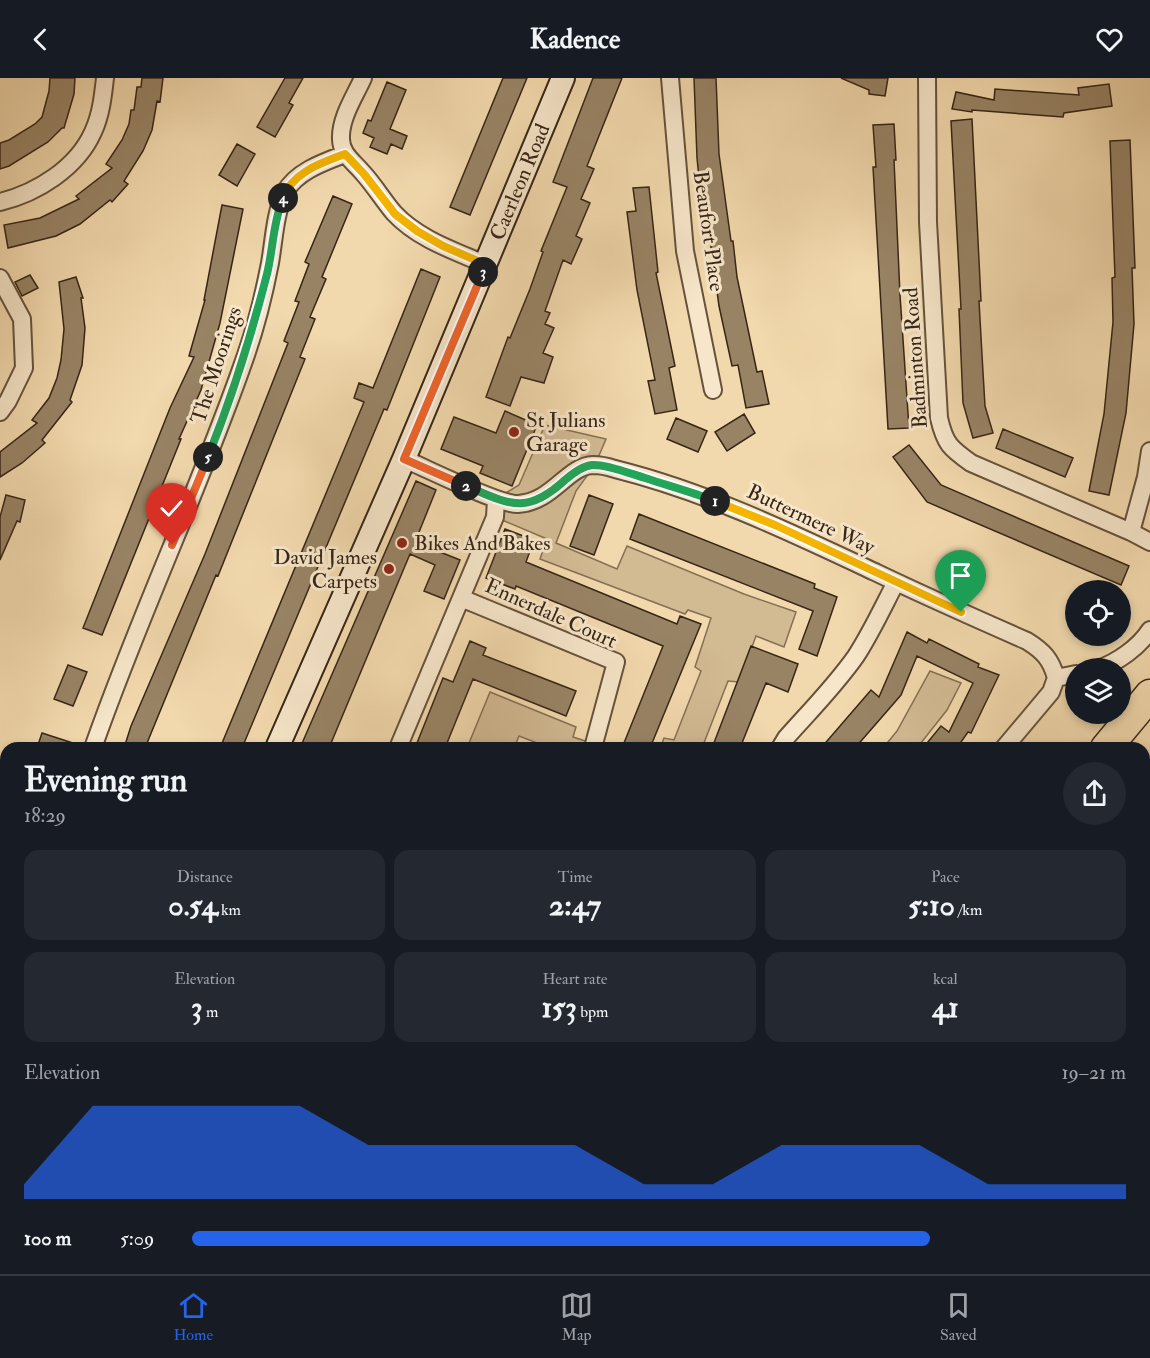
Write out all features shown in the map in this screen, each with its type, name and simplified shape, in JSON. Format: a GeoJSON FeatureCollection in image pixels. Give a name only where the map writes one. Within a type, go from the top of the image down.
{"type":"FeatureCollection","features":[{"type":"Feature","properties":{"kind":"highway"},"geometry":{"type":"LineString","coordinates":[[1111,742],[1150,695]]}},
{"type":"Feature","properties":{"kind":"highway"},"geometry":{"type":"LineString","coordinates":[[1133,742],[1150,719]]}},
{"type":"Feature","properties":{"kind":"main road","name":"Caerleon Road"},"geometry":{"type":"LineString","coordinates":[[280,742],[487,265],[563,78]]}},
{"type":"Feature","properties":{"kind":"street"},"geometry":{"type":"LineString","coordinates":[[0,202],[46,183],[83,150],[102,104],[105,78]]}},
{"type":"Feature","properties":{"kind":"street"},"geometry":{"type":"LineString","coordinates":[[363,78],[343,125],[341,140],[345,154],[395,214],[417,231],[443,246],[487,265]]}},
{"type":"Feature","properties":{"kind":"street","name":"Beaufort Place"},"geometry":{"type":"LineString","coordinates":[[670,78],[685,251],[713,390]]}},
{"type":"Feature","properties":{"kind":"street","name":"Badminton Road"},"geometry":{"type":"LineString","coordinates":[[927,78],[928,222],[939,418],[943,438],[954,451],[971,463],[1150,542]]}},
{"type":"Feature","properties":{"kind":"street","name":"The Moorings"},"geometry":{"type":"LineString","coordinates":[[95,742],[225,416],[249,346],[269,267],[280,204],[286,190],[314,166],[345,154]]}},
{"type":"Feature","properties":{"kind":"street"},"geometry":{"type":"LineString","coordinates":[[0,278],[22,319],[24,368],[0,412]]}},
{"type":"Feature","properties":{"kind":"street"},"geometry":{"type":"LineString","coordinates":[[1131,532],[1146,477],[1150,451]]}},
{"type":"Feature","properties":{"kind":"street","name":"Buttermere Way"},"geometry":{"type":"LineString","coordinates":[[404,459],[496,499],[516,505],[534,502],[553,491],[573,472],[592,465],[615,469],[735,508],[1027,641],[1044,652],[1052,665],[1056,678]]}},
{"type":"Feature","properties":{"kind":"street"},"geometry":{"type":"LineString","coordinates":[[401,742],[495,517],[496,499]]}},
{"type":"Feature","properties":{"kind":"street"},"geometry":{"type":"LineString","coordinates":[[784,742],[856,656],[896,582]]}},
{"type":"Feature","properties":{"kind":"street","name":"Ennerdale Court"},"geometry":{"type":"LineString","coordinates":[[461,598],[616,662],[595,742]]}},
{"type":"Feature","properties":{"kind":"street"},"geometry":{"type":"LineString","coordinates":[[1119,658],[1142,642],[1150,630]]}},
{"type":"Feature","properties":{"kind":"street"},"geometry":{"type":"LineString","coordinates":[[1009,742],[1051,692],[1056,678],[1065,676]]}},
{"type":"Feature","properties":{"kind":"shaded area"},"geometry":{"type":"Polygon","coordinates":[[[545,425],[606,439],[595,465],[576,491],[556,543],[617,569],[627,546],[744,594],[796,612],[784,647],[756,636],[739,682],[728,681],[704,742],[662,742],[664,738],[674,740],[701,671],[695,667],[711,618],[688,610],[685,614],[540,559],[547,539],[495,517],[496,499],[519,485],[545,425]]]}},
{"type":"Feature","properties":{"kind":"shaded area"},"geometry":{"type":"Polygon","coordinates":[[[930,671],[961,683],[947,710],[922,742],[888,742],[897,731],[930,671]]]}},
{"type":"Feature","properties":{"kind":"shaded area"},"geometry":{"type":"Polygon","coordinates":[[[490,692],[576,727],[573,737],[588,742],[534,742],[519,736],[516,742],[469,742],[490,692]]]}},
{"type":"Feature","properties":{"kind":"building"},"geometry":{"type":"Polygon","coordinates":[[[50,78],[75,78],[74,94],[64,128],[48,142],[0,169],[0,143],[35,124],[42,117],[50,78]]]}},
{"type":"Feature","properties":{"kind":"building"},"geometry":{"type":"Polygon","coordinates":[[[142,78],[163,78],[160,102],[157,101],[152,130],[143,151],[124,181],[128,184],[112,202],[110,200],[80,224],[56,236],[8,248],[4,225],[40,218],[79,199],[76,196],[112,168],[106,164],[122,140],[129,124],[131,110],[134,110],[137,87],[141,87],[142,78]]]}},
{"type":"Feature","properties":{"kind":"building"},"geometry":{"type":"Polygon","coordinates":[[[285,78],[303,78],[289,103],[293,105],[275,137],[257,127],[285,78]]]}},
{"type":"Feature","properties":{"kind":"building"},"geometry":{"type":"Polygon","coordinates":[[[503,78],[527,78],[470,215],[450,207],[503,78]]]}},
{"type":"Feature","properties":{"kind":"building"},"geometry":{"type":"Polygon","coordinates":[[[593,78],[622,78],[587,166],[594,169],[581,199],[590,203],[576,236],[582,239],[571,264],[563,260],[545,311],[550,313],[545,324],[554,328],[543,353],[553,357],[544,383],[521,377],[510,406],[486,397],[508,337],[510,338],[530,289],[543,252],[541,251],[567,187],[553,182],[593,78]]]}},
{"type":"Feature","properties":{"kind":"building"},"geometry":{"type":"Polygon","coordinates":[[[694,78],[716,78],[719,154],[731,241],[733,241],[737,277],[757,372],[762,371],[769,404],[746,408],[738,365],[732,366],[719,306],[702,188],[700,188],[694,78]]]}},
{"type":"Feature","properties":{"kind":"building"},"geometry":{"type":"Polygon","coordinates":[[[841,78],[888,78],[885,96],[869,94],[869,90],[841,78]]]}},
{"type":"Feature","properties":{"kind":"building"},"geometry":{"type":"Polygon","coordinates":[[[387,82],[406,90],[390,129],[407,136],[402,149],[391,144],[387,154],[370,147],[374,138],[363,133],[368,120],[371,121],[387,82]]]}},
{"type":"Feature","properties":{"kind":"building"},"geometry":{"type":"Polygon","coordinates":[[[1109,84],[1112,106],[1064,113],[1063,117],[952,109],[956,92],[994,100],[995,89],[1079,95],[1078,88],[1109,84]]]}},
{"type":"Feature","properties":{"kind":"building"},"geometry":{"type":"Polygon","coordinates":[[[972,119],[985,406],[993,433],[973,438],[963,403],[959,309],[961,309],[951,121],[972,119]]]}},
{"type":"Feature","properties":{"kind":"building"},"geometry":{"type":"Polygon","coordinates":[[[894,124],[900,295],[909,428],[888,429],[873,167],[876,167],[873,125],[894,124]]]}},
{"type":"Feature","properties":{"kind":"building"},"geometry":{"type":"Polygon","coordinates":[[[1130,140],[1135,268],[1132,268],[1134,324],[1126,413],[1109,495],[1089,491],[1104,414],[1113,322],[1112,278],[1115,277],[1110,141],[1130,140]]]}},
{"type":"Feature","properties":{"kind":"building"},"geometry":{"type":"Polygon","coordinates":[[[237,144],[255,154],[237,186],[219,175],[237,144]]]}},
{"type":"Feature","properties":{"kind":"building"},"geometry":{"type":"Polygon","coordinates":[[[649,187],[658,272],[656,273],[675,366],[669,368],[677,410],[655,414],[648,381],[655,380],[637,290],[627,212],[636,211],[633,188],[649,187]]]}},
{"type":"Feature","properties":{"kind":"building"},"geometry":{"type":"Polygon","coordinates":[[[333,196],[352,204],[322,277],[326,279],[310,317],[315,319],[300,357],[305,359],[218,576],[216,575],[147,742],[126,742],[205,554],[288,343],[284,341],[299,302],[295,301],[309,264],[305,262],[333,196]]]}},
{"type":"Feature","properties":{"kind":"building"},"geometry":{"type":"Polygon","coordinates":[[[222,205],[243,209],[220,323],[201,390],[179,439],[181,439],[102,635],[83,628],[170,408],[194,357],[189,356],[205,300],[222,205]]]}},
{"type":"Feature","properties":{"kind":"building"},"geometry":{"type":"Polygon","coordinates":[[[421,269],[440,277],[387,410],[384,409],[245,742],[222,742],[364,402],[354,398],[359,383],[373,388],[421,269]]]}},
{"type":"Feature","properties":{"kind":"building"},"geometry":{"type":"Polygon","coordinates":[[[30,275],[38,288],[22,296],[15,282],[30,275]]]}},
{"type":"Feature","properties":{"kind":"building"},"geometry":{"type":"Polygon","coordinates":[[[76,277],[83,298],[81,298],[85,328],[82,365],[70,400],[72,402],[42,440],[45,443],[22,463],[0,477],[0,452],[37,423],[32,420],[49,398],[57,378],[64,329],[59,282],[76,277]]]}},
{"type":"Feature","properties":{"kind":"building"},"geometry":{"type":"Polygon","coordinates":[[[505,411],[537,425],[512,486],[480,473],[483,466],[441,449],[454,417],[496,433],[505,411]]]}},
{"type":"Feature","properties":{"kind":"building"},"geometry":{"type":"Polygon","coordinates":[[[744,414],[755,433],[727,451],[715,432],[744,414]]]}},
{"type":"Feature","properties":{"kind":"building"},"geometry":{"type":"Polygon","coordinates":[[[676,418],[707,431],[698,452],[667,439],[676,418]]]}},
{"type":"Feature","properties":{"kind":"building"},"geometry":{"type":"Polygon","coordinates":[[[1003,429],[1073,458],[1065,477],[996,448],[1003,429]]]}},
{"type":"Feature","properties":{"kind":"building"},"geometry":{"type":"Polygon","coordinates":[[[909,445],[941,485],[1129,566],[1123,580],[1109,580],[927,502],[893,457],[909,445]]]}},
{"type":"Feature","properties":{"kind":"building"},"geometry":{"type":"Polygon","coordinates":[[[416,481],[436,490],[415,542],[460,560],[444,599],[424,591],[435,565],[410,554],[332,742],[303,742],[416,481]]]}},
{"type":"Feature","properties":{"kind":"building"},"geometry":{"type":"Polygon","coordinates":[[[6,495],[25,500],[20,522],[17,521],[0,560],[0,517],[6,495]]]}},
{"type":"Feature","properties":{"kind":"building"},"geometry":{"type":"Polygon","coordinates":[[[589,495],[613,504],[594,555],[570,546],[589,495]]]}},
{"type":"Feature","properties":{"kind":"building"},"geometry":{"type":"Polygon","coordinates":[[[639,514],[815,584],[814,588],[837,597],[817,656],[799,649],[813,611],[630,539],[639,514]]]}},
{"type":"Feature","properties":{"kind":"building"},"geometry":{"type":"Polygon","coordinates":[[[505,529],[534,540],[526,562],[677,624],[680,616],[701,624],[652,742],[624,742],[663,646],[516,586],[515,589],[486,578],[505,529]]]}},
{"type":"Feature","properties":{"kind":"building"},"geometry":{"type":"Polygon","coordinates":[[[907,632],[927,643],[929,639],[979,664],[978,667],[999,675],[971,733],[968,732],[961,742],[928,742],[941,726],[949,732],[973,683],[917,656],[901,695],[860,742],[826,742],[871,690],[879,697],[907,632]]]}},
{"type":"Feature","properties":{"kind":"building"},"geometry":{"type":"Polygon","coordinates":[[[470,641],[486,648],[483,655],[576,691],[566,716],[473,679],[447,742],[417,742],[443,678],[453,682],[470,641]]]}},
{"type":"Feature","properties":{"kind":"building"},"geometry":{"type":"Polygon","coordinates":[[[751,646],[798,664],[788,692],[766,683],[742,742],[714,742],[751,646]]]}},
{"type":"Feature","properties":{"kind":"building"},"geometry":{"type":"Polygon","coordinates":[[[68,665],[87,672],[73,706],[54,699],[68,665]]]}},
{"type":"Feature","properties":{"kind":"building"},"geometry":{"type":"Polygon","coordinates":[[[42,733],[70,742],[39,742],[42,733]]]}},
{"type":"Feature","properties":{"kind":"place","name":"St Julians Garage"},"geometry":{"type":"Point","coordinates":[514,432]}},
{"type":"Feature","properties":{"kind":"place","name":"Bikes And Bakes"},"geometry":{"type":"Point","coordinates":[402,543]}},
{"type":"Feature","properties":{"kind":"place","name":"David James Carpets"},"geometry":{"type":"Point","coordinates":[389,569]}},
{"type":"Feature","properties":{"kind":"route"},"geometry":{"type":"LineString","coordinates":[[172,545],[225,416],[249,346],[269,267],[280,204],[286,190],[314,166],[345,154],[395,214],[417,231],[443,246],[487,265],[404,459],[496,499],[516,505],[534,502],[553,491],[573,472],[592,465],[615,469],[735,508],[961,612]]}}]}
